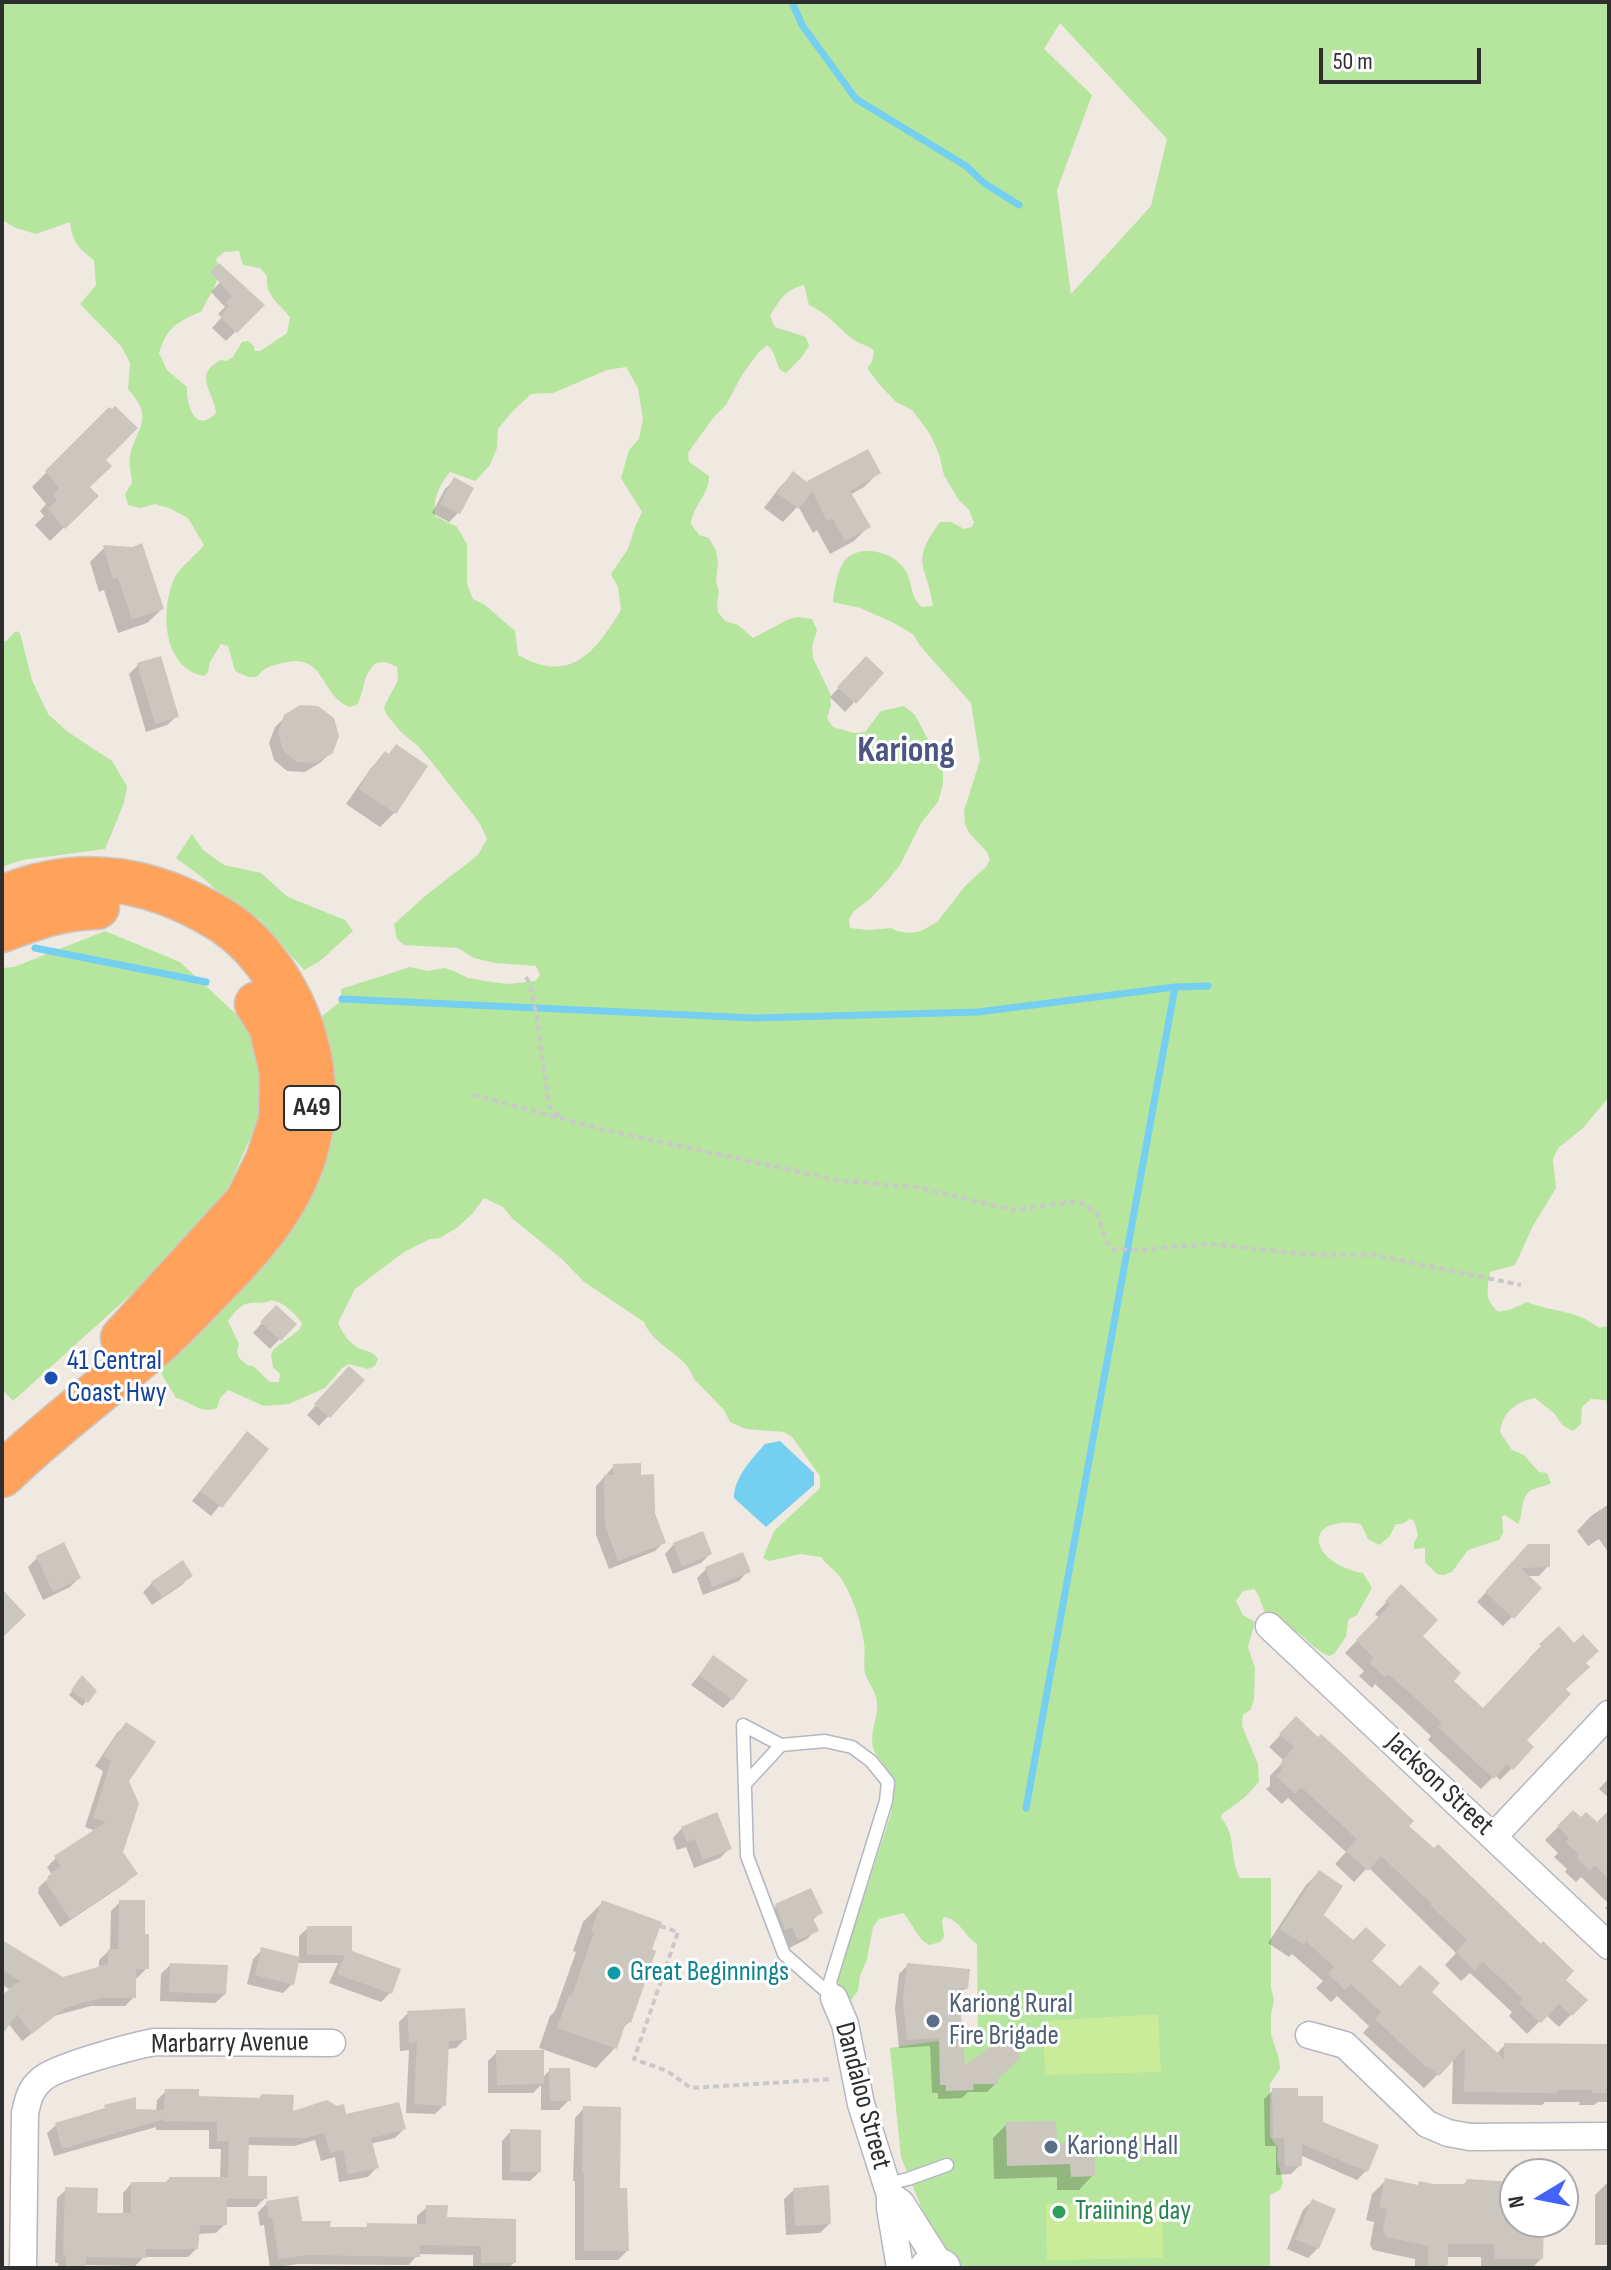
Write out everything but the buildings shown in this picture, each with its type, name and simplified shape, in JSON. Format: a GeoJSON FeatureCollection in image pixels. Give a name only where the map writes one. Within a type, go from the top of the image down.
{"type":"FeatureCollection","features":[{"type":"Feature","properties":{"kind":"highway","name":"A49"},"geometry":{"type":"LineString","coordinates":[[2,898],[27,887],[73,879],[126,880],[184,899],[220,919],[263,960],[292,1003],[309,1054],[314,1082],[312,1116],[304,1154],[286,1196],[254,1243],[160,1340],[33,1444]]}},
{"type":"Feature","properties":{"kind":"highway","name":"A49"},"geometry":{"type":"LineString","coordinates":[[2,930],[75,907],[116,906],[158,918],[203,939],[242,979],[271,1026],[282,1073],[281,1120],[268,1160],[247,1202],[2,1475]]}},
{"type":"Feature","properties":{"kind":"main road"},"geometry":{"type":"LineString","coordinates":[[928,2268],[942,2268]]}},
{"type":"Feature","properties":{"kind":"street","name":"Jackson Street"},"geometry":{"type":"LineString","coordinates":[[1269,1626],[1609,1946]]}},
{"type":"Feature","properties":{"kind":"street"},"geometry":{"type":"LineString","coordinates":[[1494,1836],[1609,1714]]}},
{"type":"Feature","properties":{"kind":"street","name":"Dandaloo Street"},"geometry":{"type":"LineString","coordinates":[[834,1998],[845,2024],[861,2104],[888,2190],[900,2268]]}},
{"type":"Feature","properties":{"kind":"street"},"geometry":{"type":"LineString","coordinates":[[1309,2035],[1345,2045],[1427,2124],[1448,2133],[1470,2137],[1609,2136]]}},
{"type":"Feature","properties":{"kind":"street","name":"Marbarry Avenue"},"geometry":{"type":"LineString","coordinates":[[23,2268],[25,2113],[30,2091],[43,2077],[129,2047],[154,2042],[332,2043]]}},
{"type":"Feature","properties":{"kind":"street","name":"Dandaloo Street"},"geometry":{"type":"LineString","coordinates":[[888,2190],[901,2203],[942,2268]]}},
{"type":"Feature","properties":{"kind":"lane"},"geometry":{"type":"LineString","coordinates":[[743,1725],[781,1745],[825,1741],[852,1747],[871,1761],[888,1782],[886,1801],[830,1982],[834,1998],[784,1954],[747,1856],[743,1725]]}},
{"type":"Feature","properties":{"kind":"lane"},"geometry":{"type":"LineString","coordinates":[[745,1784],[781,1745]]}},
{"type":"Feature","properties":{"kind":"lane"},"geometry":{"type":"LineString","coordinates":[[888,2190],[947,2165]]}},
{"type":"Feature","properties":{"kind":"path"},"geometry":{"type":"LineString","coordinates":[[526,977],[537,1019],[549,1106],[562,1118]]}},
{"type":"Feature","properties":{"kind":"path"},"geometry":{"type":"LineString","coordinates":[[473,1095],[842,1181],[916,1187],[1013,1210],[1078,1201],[1097,1213],[1111,1249],[1211,1244],[1314,1255],[1374,1255],[1521,1285]]}},
{"type":"Feature","properties":{"kind":"path"},"geometry":{"type":"LineString","coordinates":[[660,1926],[678,1932],[634,2059],[667,2071],[691,2088],[835,2079]]}},
{"type":"Feature","properties":{"kind":"green space"},"geometry":{"type":"Polygon","coordinates":[[[2,2],[1609,2],[1609,1097],[1582,1129],[1558,1148],[1553,1159],[1556,1188],[1533,1226],[1515,1265],[1490,1272],[1488,1289],[1491,1304],[1499,1312],[1527,1302],[1573,1314],[1599,1328],[1609,1326],[1609,1408],[1606,1400],[1591,1399],[1582,1407],[1581,1424],[1573,1431],[1562,1425],[1555,1414],[1535,1398],[1512,1409],[1504,1418],[1500,1432],[1512,1450],[1524,1455],[1539,1472],[1547,1473],[1551,1483],[1527,1495],[1518,1524],[1502,1516],[1503,1533],[1499,1540],[1468,1550],[1452,1572],[1437,1574],[1425,1562],[1425,1548],[1414,1549],[1418,1535],[1414,1521],[1410,1519],[1396,1524],[1389,1537],[1379,1545],[1368,1539],[1361,1524],[1342,1523],[1328,1526],[1321,1532],[1319,1541],[1322,1550],[1331,1560],[1363,1573],[1372,1588],[1357,1615],[1348,1620],[1346,1637],[1334,1654],[1329,1656],[1268,1615],[1254,1589],[1243,1591],[1236,1601],[1243,1615],[1255,1622],[1248,1647],[1255,1668],[1254,1699],[1251,1709],[1243,1715],[1242,1726],[1258,1764],[1259,1782],[1221,1818],[1229,1832],[1240,1878],[1271,1878],[1271,1988],[1274,2000],[1271,2034],[1280,2069],[1270,2084],[1270,2136],[1278,2148],[1277,2158],[1283,2182],[1280,2190],[1270,2195],[1270,2268],[966,2268],[946,2256],[934,2239],[901,2157],[890,2048],[978,2035],[977,1944],[954,1921],[944,1917],[944,1937],[940,1942],[929,1945],[921,1939],[903,1913],[879,1919],[873,1927],[858,1991],[845,2002],[837,1980],[892,1806],[889,1777],[872,1744],[876,1698],[865,1673],[865,1647],[858,1618],[840,1577],[821,1557],[800,1554],[769,1561],[763,1558],[774,1531],[820,1488],[820,1476],[792,1437],[784,1432],[746,1429],[730,1422],[724,1410],[694,1379],[684,1362],[655,1338],[644,1322],[583,1281],[503,1207],[484,1198],[458,1227],[440,1238],[430,1239],[404,1252],[355,1289],[338,1323],[353,1344],[376,1356],[375,1366],[368,1369],[349,1364],[325,1388],[289,1404],[264,1406],[228,1390],[220,1398],[217,1408],[211,1410],[176,1398],[162,1375],[162,1361],[322,1166],[332,1143],[331,1086],[322,1016],[341,1001],[341,989],[410,967],[427,971],[444,968],[468,978],[508,984],[535,981],[540,975],[536,966],[495,963],[474,958],[458,948],[404,945],[397,939],[394,924],[478,855],[487,839],[479,822],[430,760],[386,714],[384,707],[398,680],[397,667],[386,662],[376,663],[368,673],[357,705],[349,707],[331,692],[314,667],[305,663],[294,661],[278,664],[266,668],[257,677],[248,677],[235,671],[228,646],[221,644],[204,676],[190,671],[180,662],[168,636],[170,590],[177,574],[204,545],[188,518],[169,508],[155,504],[140,508],[128,505],[125,494],[132,483],[130,456],[142,415],[141,408],[128,389],[130,363],[121,346],[80,304],[96,285],[94,260],[77,244],[70,222],[36,234],[2,220],[2,2]],[[1060,23],[1044,49],[1092,95],[1057,190],[1071,294],[1151,206],[1167,139],[1060,23]],[[239,251],[224,252],[216,259],[217,279],[202,311],[174,326],[159,353],[167,370],[187,387],[193,415],[202,421],[216,413],[206,377],[212,365],[233,357],[242,342],[248,341],[255,351],[260,351],[287,333],[290,317],[270,294],[267,276],[260,268],[243,265],[239,251]],[[804,285],[780,300],[770,316],[775,327],[806,337],[809,346],[786,373],[780,370],[767,345],[758,353],[726,405],[688,453],[689,462],[709,476],[691,524],[699,535],[709,538],[716,551],[718,612],[725,621],[738,625],[753,638],[789,619],[812,619],[817,630],[812,646],[813,658],[830,693],[831,706],[827,718],[833,727],[854,733],[865,732],[881,711],[904,706],[915,715],[943,769],[938,802],[921,823],[900,865],[849,919],[850,928],[891,928],[909,933],[921,931],[937,922],[990,860],[965,824],[964,811],[980,760],[971,703],[913,634],[860,608],[833,602],[843,563],[852,554],[868,551],[884,554],[898,562],[906,572],[918,602],[922,607],[933,606],[923,564],[925,547],[940,522],[951,522],[964,529],[972,527],[974,522],[944,475],[930,434],[912,410],[896,402],[867,368],[874,351],[854,340],[826,315],[809,305],[804,285]],[[626,367],[607,370],[553,393],[531,394],[498,429],[497,448],[490,465],[475,481],[450,472],[436,497],[435,516],[457,527],[467,544],[467,584],[473,599],[485,605],[515,631],[518,655],[553,667],[580,660],[591,651],[621,610],[618,587],[611,574],[628,549],[642,512],[621,478],[629,450],[639,439],[643,419],[638,388],[626,367]],[[280,1303],[243,1305],[228,1321],[239,1344],[239,1358],[270,1382],[279,1382],[280,1374],[273,1367],[271,1354],[300,1329],[302,1323],[280,1303]]]}},
{"type":"Feature","properties":{"kind":"green space"},"geometry":{"type":"Polygon","coordinates":[[[16,631],[20,633],[32,680],[48,714],[68,732],[112,761],[127,786],[124,803],[105,849],[22,860],[2,867],[2,641],[16,631]]]}},
{"type":"Feature","properties":{"kind":"green space"},"geometry":{"type":"Polygon","coordinates":[[[192,834],[203,850],[224,865],[261,873],[288,897],[345,920],[353,931],[320,961],[304,970],[259,919],[239,911],[176,858],[192,834]]]}},
{"type":"Feature","properties":{"kind":"green space"},"geometry":{"type":"Polygon","coordinates":[[[105,931],[180,962],[251,1028],[266,1102],[227,1191],[179,1251],[13,1401],[2,1389],[2,968],[14,967],[105,931]]]}},
{"type":"Feature","properties":{"kind":"green space"},"geometry":{"type":"Polygon","coordinates":[[[1158,2014],[1161,2072],[1045,2075],[1043,2021],[1158,2014]]]}},
{"type":"Feature","properties":{"kind":"green space"},"geometry":{"type":"Polygon","coordinates":[[[1162,2202],[1163,2258],[1047,2260],[1046,2204],[1162,2202]]]}},
{"type":"Feature","properties":{"kind":"water"},"geometry":{"type":"Polygon","coordinates":[[[780,1441],[814,1473],[814,1485],[766,1527],[734,1498],[735,1490],[745,1469],[765,1444],[780,1441]]]}},
{"type":"Feature","properties":{"kind":"waterway"},"geometry":{"type":"LineString","coordinates":[[792,2],[802,25],[856,99],[966,166],[984,183],[1019,205]]}},
{"type":"Feature","properties":{"kind":"waterway"},"geometry":{"type":"LineString","coordinates":[[35,948],[206,982]]}},
{"type":"Feature","properties":{"kind":"waterway"},"geometry":{"type":"LineString","coordinates":[[1175,987],[1208,986]]}},
{"type":"Feature","properties":{"kind":"waterway"},"geometry":{"type":"LineString","coordinates":[[342,999],[753,1018],[978,1012],[1175,987],[1026,1808]]}},
{"type":"Feature","properties":{"kind":"place","name":"41 Central Coast Hwy"},"geometry":{"type":"Point","coordinates":[51,1378]}},
{"type":"Feature","properties":{"kind":"place","name":"Great Beginnings"},"geometry":{"type":"Point","coordinates":[614,1973]}},
{"type":"Feature","properties":{"kind":"place","name":"Kariong Rural Fire Brigade"},"geometry":{"type":"Point","coordinates":[933,2021]}},
{"type":"Feature","properties":{"kind":"place","name":"Kariong Hall"},"geometry":{"type":"Point","coordinates":[1051,2147]}},
{"type":"Feature","properties":{"kind":"place","name":"Traiining day"},"geometry":{"type":"Point","coordinates":[1059,2212]}},
{"type":"Feature","properties":{"kind":"district","name":"Kariong"},"geometry":{"type":"Point","coordinates":[906,752]}}]}
